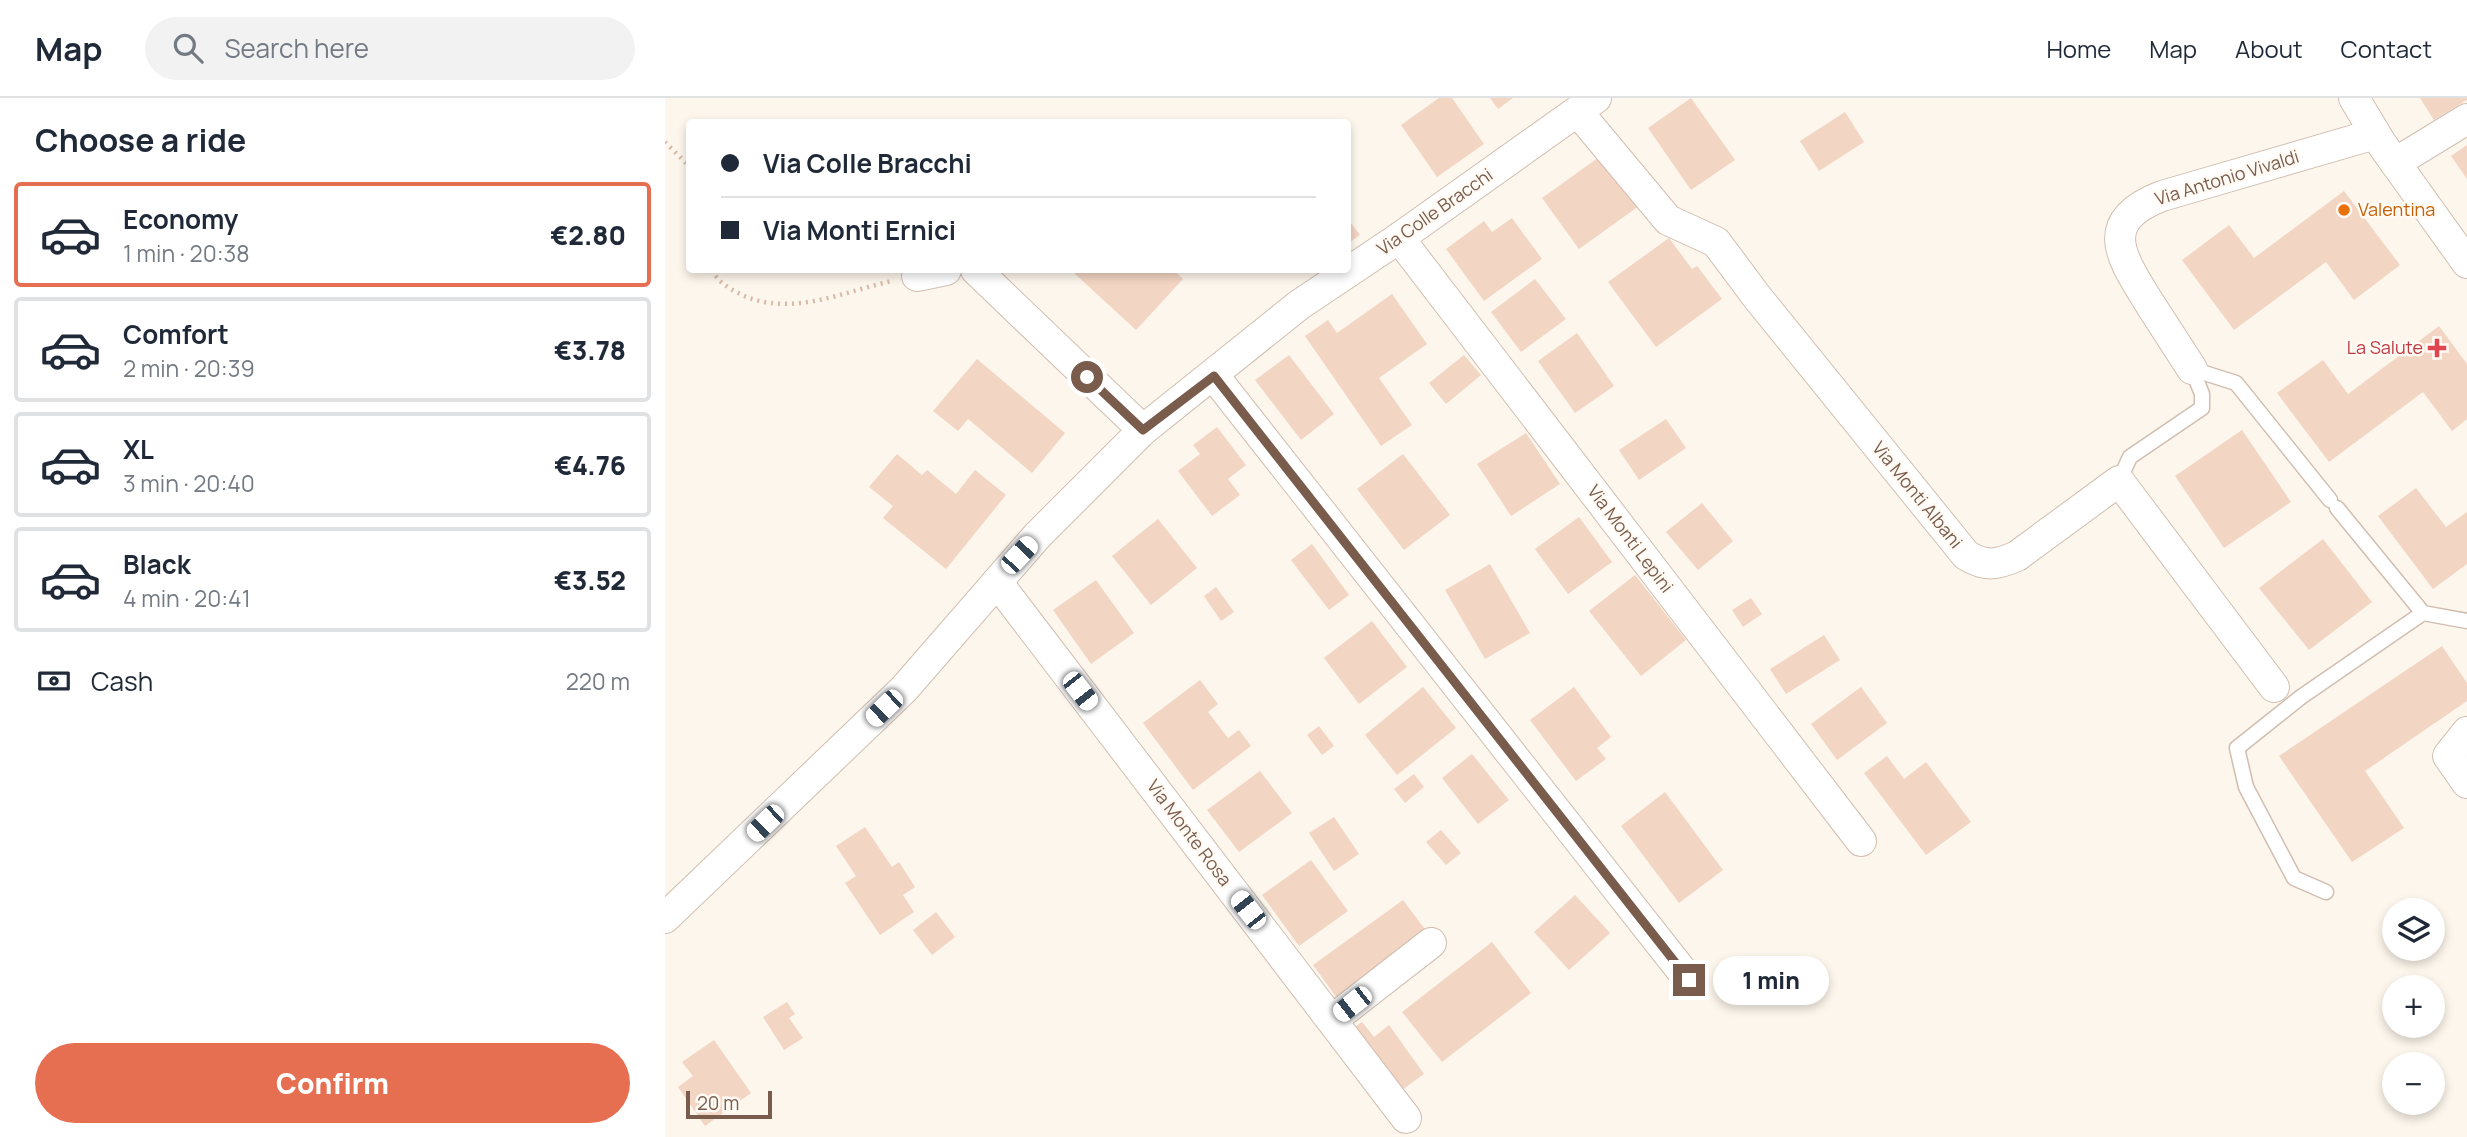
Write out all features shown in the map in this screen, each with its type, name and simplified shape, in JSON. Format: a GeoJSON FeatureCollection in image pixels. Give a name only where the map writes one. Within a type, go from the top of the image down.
{"type":"FeatureCollection","features":[{"type":"Feature","properties":{"kind":"street"},"geometry":{"type":"LineString","coordinates":[[2354,98],[2375,134],[2467,263]]}},
{"type":"Feature","properties":{"kind":"street","name":"Via Colle Bracchi"},"geometry":{"type":"LineString","coordinates":[[1351,270],[1587,105]]}},
{"type":"Feature","properties":{"kind":"street","name":"Via Monti Albani"},"geometry":{"type":"LineString","coordinates":[[1587,105],[1668,220],[1716,242],[1757,297],[1966,555],[1986,564],[2001,563],[2017,556],[2119,481]]}},
{"type":"Feature","properties":{"kind":"street"},"geometry":{"type":"LineString","coordinates":[[2396,163],[2467,120]]}},
{"type":"Feature","properties":{"kind":"street","name":"Via Antonio Vivaldi"},"geometry":{"type":"LineString","coordinates":[[2192,369],[2122,256],[2120,233],[2132,213],[2144,203],[2162,196],[2375,134]]}},
{"type":"Feature","properties":{"kind":"street","name":"Via Monti Lepini"},"geometry":{"type":"LineString","coordinates":[[1399,238],[1861,841]]}},
{"type":"Feature","properties":{"kind":"street"},"geometry":{"type":"LineString","coordinates":[[979,273],[1143,430]]}},
{"type":"Feature","properties":{"kind":"street","name":"Via Colle Bracchi"},"geometry":{"type":"LineString","coordinates":[[665,918],[904,689],[1037,536],[1143,430],[1214,376],[1299,305],[1347,273]]}},
{"type":"Feature","properties":{"kind":"street"},"geometry":{"type":"LineString","coordinates":[[1214,376],[1689,980]]}},
{"type":"Feature","properties":{"kind":"street"},"geometry":{"type":"LineString","coordinates":[[2119,481],[2274,687]]}},
{"type":"Feature","properties":{"kind":"street","name":"Via Monte Rosa"},"geometry":{"type":"LineString","coordinates":[[996,582],[1406,1118]]}},
{"type":"Feature","properties":{"kind":"street"},"geometry":{"type":"LineString","coordinates":[[2467,732],[2448,756],[2467,783]]}},
{"type":"Feature","properties":{"kind":"street"},"geometry":{"type":"LineString","coordinates":[[1332,1020],[1431,943]]}},
{"type":"Feature","properties":{"kind":"lane"},"geometry":{"type":"LineString","coordinates":[[2119,481],[2130,457],[2202,408],[2202,394],[2192,369]]}},
{"type":"Feature","properties":{"kind":"lane"},"geometry":{"type":"LineString","coordinates":[[2192,369],[2236,383],[2423,612],[2467,621]]}},
{"type":"Feature","properties":{"kind":"lane"},"geometry":{"type":"LineString","coordinates":[[2326,892],[2294,878],[2246,787],[2237,748],[2301,697],[2423,612]]}},
{"type":"Feature","properties":{"kind":"path"},"geometry":{"type":"LineString","coordinates":[[665,142],[686,163]]}},
{"type":"Feature","properties":{"kind":"path"},"geometry":{"type":"LineString","coordinates":[[714,273],[722,283],[744,296],[770,303],[795,304],[842,296],[931,273]]}},
{"type":"Feature","properties":{"kind":"building"},"geometry":{"type":"Polygon","coordinates":[[[1439,98],[1452,98],[1484,144],[1437,177],[1401,125],[1439,98]]]}},
{"type":"Feature","properties":{"kind":"building"},"geometry":{"type":"Polygon","coordinates":[[[1490,98],[1513,98],[1498,109],[1490,98]]]}},
{"type":"Feature","properties":{"kind":"building"},"geometry":{"type":"Polygon","coordinates":[[[1691,98],[1735,160],[1691,190],[1648,128],[1691,98]]]}},
{"type":"Feature","properties":{"kind":"building"},"geometry":{"type":"Polygon","coordinates":[[[2420,98],[2467,98],[2467,100],[2434,120],[2420,98]]]}},
{"type":"Feature","properties":{"kind":"building"},"geometry":{"type":"Polygon","coordinates":[[[1845,112],[1864,142],[1819,171],[1800,141],[1845,112]]]}},
{"type":"Feature","properties":{"kind":"building"},"geometry":{"type":"Polygon","coordinates":[[[2467,145],[2467,179],[2451,156],[2467,145]]]}},
{"type":"Feature","properties":{"kind":"building"},"geometry":{"type":"Polygon","coordinates":[[[1602,155],[1639,206],[1579,249],[1542,198],[1602,155]]]}},
{"type":"Feature","properties":{"kind":"building"},"geometry":{"type":"Polygon","coordinates":[[[2344,191],[2400,265],[2354,300],[2326,262],[2234,330],[2182,260],[2229,225],[2254,258],[2344,191]]]}},
{"type":"Feature","properties":{"kind":"building"},"geometry":{"type":"Polygon","coordinates":[[[1512,218],[1542,259],[1484,301],[1446,249],[1484,221],[1492,232],[1512,218]]]}},
{"type":"Feature","properties":{"kind":"building"},"geometry":{"type":"Polygon","coordinates":[[[1351,223],[1360,235],[1351,241],[1351,223]]]}},
{"type":"Feature","properties":{"kind":"building"},"geometry":{"type":"Polygon","coordinates":[[[1669,238],[1692,269],[1697,266],[1722,299],[1656,347],[1608,282],[1669,238]]]}},
{"type":"Feature","properties":{"kind":"building"},"geometry":{"type":"Polygon","coordinates":[[[1074,273],[1177,273],[1183,279],[1136,330],[1074,273]]]}},
{"type":"Feature","properties":{"kind":"building"},"geometry":{"type":"Polygon","coordinates":[[[1535,279],[1566,319],[1521,352],[1491,312],[1535,279]]]}},
{"type":"Feature","properties":{"kind":"building"},"geometry":{"type":"Polygon","coordinates":[[[1392,294],[1427,344],[1379,378],[1412,425],[1381,446],[1305,336],[1328,320],[1337,333],[1392,294]]]}},
{"type":"Feature","properties":{"kind":"building"},"geometry":{"type":"Polygon","coordinates":[[[2439,326],[2467,364],[2467,419],[2452,431],[2423,392],[2329,462],[2277,393],[2323,360],[2348,394],[2439,326]]]}},
{"type":"Feature","properties":{"kind":"building"},"geometry":{"type":"Polygon","coordinates":[[[1577,333],[1614,386],[1575,413],[1538,361],[1577,333]]]}},
{"type":"Feature","properties":{"kind":"building"},"geometry":{"type":"Polygon","coordinates":[[[1289,355],[1334,414],[1301,440],[1255,380],[1289,355]]]}},
{"type":"Feature","properties":{"kind":"building"},"geometry":{"type":"Polygon","coordinates":[[[1464,355],[1481,375],[1446,404],[1429,383],[1464,355]]]}},
{"type":"Feature","properties":{"kind":"building"},"geometry":{"type":"Polygon","coordinates":[[[977,359],[1065,433],[1032,473],[968,419],[958,431],[933,411],[977,359]]]}},
{"type":"Feature","properties":{"kind":"building"},"geometry":{"type":"Polygon","coordinates":[[[1666,419],[1686,448],[1639,480],[1619,450],[1666,419]]]}},
{"type":"Feature","properties":{"kind":"building"},"geometry":{"type":"Polygon","coordinates":[[[1217,427],[1246,465],[1228,479],[1240,495],[1212,516],[1178,471],[1200,454],[1193,445],[1217,427]]]}},
{"type":"Feature","properties":{"kind":"building"},"geometry":{"type":"Polygon","coordinates":[[[2242,430],[2291,502],[2224,548],[2175,476],[2242,430]]]}},
{"type":"Feature","properties":{"kind":"building"},"geometry":{"type":"Polygon","coordinates":[[[1526,433],[1560,484],[1511,516],[1477,464],[1526,433]]]}},
{"type":"Feature","properties":{"kind":"building"},"geometry":{"type":"Polygon","coordinates":[[[897,454],[922,475],[927,470],[956,494],[975,470],[1006,495],[946,569],[883,518],[893,506],[869,487],[897,454]]]}},
{"type":"Feature","properties":{"kind":"building"},"geometry":{"type":"Polygon","coordinates":[[[1403,454],[1450,515],[1404,550],[1357,489],[1403,454]]]}},
{"type":"Feature","properties":{"kind":"building"},"geometry":{"type":"Polygon","coordinates":[[[2416,488],[2446,527],[2467,512],[2467,564],[2433,589],[2378,516],[2416,488]]]}},
{"type":"Feature","properties":{"kind":"building"},"geometry":{"type":"Polygon","coordinates":[[[1702,503],[1733,541],[1698,570],[1666,532],[1702,503]]]}},
{"type":"Feature","properties":{"kind":"building"},"geometry":{"type":"Polygon","coordinates":[[[1579,517],[1612,562],[1568,594],[1535,549],[1579,517]]]}},
{"type":"Feature","properties":{"kind":"building"},"geometry":{"type":"Polygon","coordinates":[[[1158,519],[1197,568],[1151,605],[1112,556],[1158,519]]]}},
{"type":"Feature","properties":{"kind":"building"},"geometry":{"type":"Polygon","coordinates":[[[2323,539],[2372,602],[2309,650],[2259,588],[2323,539]]]}},
{"type":"Feature","properties":{"kind":"building"},"geometry":{"type":"Polygon","coordinates":[[[1312,544],[1349,595],[1329,610],[1291,560],[1312,544]]]}},
{"type":"Feature","properties":{"kind":"building"},"geometry":{"type":"Polygon","coordinates":[[[1490,564],[1530,633],[1485,659],[1445,590],[1490,564]]]}},
{"type":"Feature","properties":{"kind":"building"},"geometry":{"type":"Polygon","coordinates":[[[1635,575],[1686,640],[1641,676],[1589,611],[1635,575]]]}},
{"type":"Feature","properties":{"kind":"building"},"geometry":{"type":"Polygon","coordinates":[[[1096,580],[1134,633],[1091,664],[1053,610],[1096,580]]]}},
{"type":"Feature","properties":{"kind":"building"},"geometry":{"type":"Polygon","coordinates":[[[1216,587],[1234,612],[1221,621],[1204,596],[1216,587]]]}},
{"type":"Feature","properties":{"kind":"building"},"geometry":{"type":"Polygon","coordinates":[[[1751,598],[1762,614],[1743,627],[1732,610],[1751,598]]]}},
{"type":"Feature","properties":{"kind":"building"},"geometry":{"type":"Polygon","coordinates":[[[1372,621],[1407,667],[1359,704],[1324,658],[1372,621]]]}},
{"type":"Feature","properties":{"kind":"building"},"geometry":{"type":"Polygon","coordinates":[[[1824,635],[1840,660],[1786,694],[1770,669],[1824,635]]]}},
{"type":"Feature","properties":{"kind":"building"},"geometry":{"type":"Polygon","coordinates":[[[2442,646],[2467,683],[2467,701],[2365,771],[2404,828],[2352,862],[2279,756],[2442,646]]]}},
{"type":"Feature","properties":{"kind":"building"},"geometry":{"type":"Polygon","coordinates":[[[1200,680],[1218,704],[1208,712],[1228,738],[1239,730],[1251,746],[1193,790],[1143,723],[1200,680]]]}},
{"type":"Feature","properties":{"kind":"building"},"geometry":{"type":"Polygon","coordinates":[[[1423,687],[1456,728],[1397,775],[1365,735],[1423,687]]]}},
{"type":"Feature","properties":{"kind":"building"},"geometry":{"type":"Polygon","coordinates":[[[1574,687],[1611,737],[1597,748],[1606,759],[1576,781],[1530,720],[1574,687]]]}},
{"type":"Feature","properties":{"kind":"building"},"geometry":{"type":"Polygon","coordinates":[[[1861,687],[1887,723],[1837,760],[1811,724],[1861,687]]]}},
{"type":"Feature","properties":{"kind":"building"},"geometry":{"type":"Polygon","coordinates":[[[1319,726],[1334,746],[1322,755],[1307,735],[1319,726]]]}},
{"type":"Feature","properties":{"kind":"building"},"geometry":{"type":"Polygon","coordinates":[[[1472,754],[1509,800],[1478,824],[1442,778],[1472,754]]]}},
{"type":"Feature","properties":{"kind":"building"},"geometry":{"type":"Polygon","coordinates":[[[1887,756],[1904,779],[1926,762],[1971,822],[1926,855],[1864,773],[1887,756]]]}},
{"type":"Feature","properties":{"kind":"building"},"geometry":{"type":"Polygon","coordinates":[[[1260,771],[1292,813],[1239,852],[1207,810],[1260,771]]]}},
{"type":"Feature","properties":{"kind":"building"},"geometry":{"type":"Polygon","coordinates":[[[1414,774],[1424,787],[1405,803],[1394,789],[1414,774]]]}},
{"type":"Feature","properties":{"kind":"building"},"geometry":{"type":"Polygon","coordinates":[[[1665,792],[1723,870],[1679,903],[1621,826],[1665,792]]]}},
{"type":"Feature","properties":{"kind":"building"},"geometry":{"type":"Polygon","coordinates":[[[1334,817],[1359,854],[1334,871],[1309,833],[1334,817]]]}},
{"type":"Feature","properties":{"kind":"building"},"geometry":{"type":"Polygon","coordinates":[[[865,827],[892,867],[899,862],[915,887],[903,895],[914,912],[880,935],[845,883],[856,876],[836,846],[865,827]]]}},
{"type":"Feature","properties":{"kind":"building"},"geometry":{"type":"Polygon","coordinates":[[[1441,830],[1461,853],[1446,865],[1426,842],[1441,830]]]}},
{"type":"Feature","properties":{"kind":"building"},"geometry":{"type":"Polygon","coordinates":[[[1311,860],[1348,911],[1299,946],[1262,895],[1311,860]]]}},
{"type":"Feature","properties":{"kind":"building"},"geometry":{"type":"Polygon","coordinates":[[[1575,895],[1610,933],[1569,970],[1534,932],[1575,895]]]}},
{"type":"Feature","properties":{"kind":"building"},"geometry":{"type":"Polygon","coordinates":[[[1403,900],[1427,932],[1337,998],[1313,965],[1403,900]]]}},
{"type":"Feature","properties":{"kind":"building"},"geometry":{"type":"Polygon","coordinates":[[[936,912],[955,937],[932,955],[913,930],[936,912]]]}},
{"type":"Feature","properties":{"kind":"building"},"geometry":{"type":"Polygon","coordinates":[[[1492,942],[1531,993],[1442,1062],[1402,1012],[1492,942]]]}},
{"type":"Feature","properties":{"kind":"building"},"geometry":{"type":"Polygon","coordinates":[[[787,1002],[795,1014],[789,1018],[803,1038],[784,1050],[763,1017],[787,1002]]]}},
{"type":"Feature","properties":{"kind":"building"},"geometry":{"type":"Polygon","coordinates":[[[1362,1022],[1374,1037],[1389,1025],[1424,1074],[1395,1095],[1348,1032],[1362,1022]]]}},
{"type":"Feature","properties":{"kind":"building"},"geometry":{"type":"Polygon","coordinates":[[[714,1040],[751,1093],[705,1126],[678,1087],[693,1076],[682,1062],[714,1040]]]}},
{"type":"Feature","properties":{"kind":"place","name":"Valentina"},"geometry":{"type":"Point","coordinates":[2344,210]}},
{"type":"Feature","properties":{"kind":"place","name":"La Salute"},"geometry":{"type":"Point","coordinates":[2437,348]}},
{"type":"Feature","properties":{"kind":"route"},"geometry":{"type":"LineString","coordinates":[[1087,377],[1143,430],[1214,376],[1689,980]]}}]}
